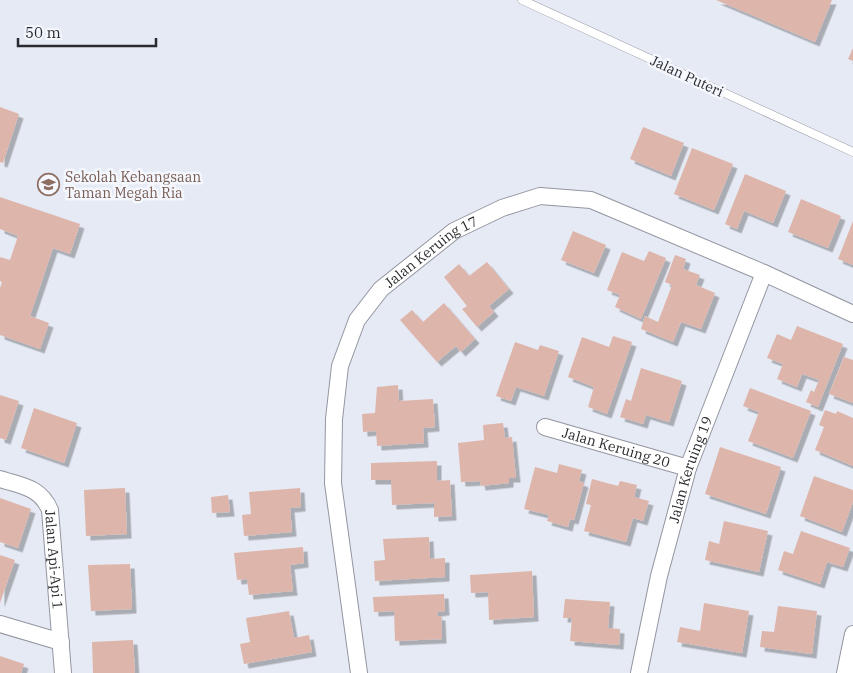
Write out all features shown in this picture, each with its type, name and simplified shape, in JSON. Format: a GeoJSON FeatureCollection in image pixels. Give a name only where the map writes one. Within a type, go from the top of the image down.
{"type":"FeatureCollection","features":[{"type":"Feature","properties":{"kind":"street","name":"Jalan Keruing 17"},"geometry":{"type":"LineString","coordinates":[[360,673],[333,483],[334,419],[340,366],[358,320],[381,289],[454,231],[502,208],[540,196],[592,200],[764,273],[853,314]]}},
{"type":"Feature","properties":{"kind":"street","name":"Jalan Keruing 19"},"geometry":{"type":"LineString","coordinates":[[639,673],[659,576],[688,468],[764,273]]}},
{"type":"Feature","properties":{"kind":"street","name":"Jalan Keruing 20"},"geometry":{"type":"LineString","coordinates":[[545,426],[688,468]]}},
{"type":"Feature","properties":{"kind":"street","name":"Jalan Api-Api 1"},"geometry":{"type":"LineString","coordinates":[[0,479],[34,490],[45,497],[50,510],[63,673]]}},
{"type":"Feature","properties":{"kind":"street"},"geometry":{"type":"LineString","coordinates":[[0,624],[61,642]]}},
{"type":"Feature","properties":{"kind":"street"},"geometry":{"type":"LineString","coordinates":[[845,673],[853,634]]}},
{"type":"Feature","properties":{"kind":"lane","name":"Jalan Puteri"},"geometry":{"type":"LineString","coordinates":[[522,0],[853,152]]}},
{"type":"Feature","properties":{"kind":"building"},"geometry":{"type":"Polygon","coordinates":[[[716,0],[832,0],[815,42],[716,0]]]}},
{"type":"Feature","properties":{"kind":"building"},"geometry":{"type":"Polygon","coordinates":[[[853,48],[853,61],[848,59],[853,48]]]}},
{"type":"Feature","properties":{"kind":"building"},"geometry":{"type":"Polygon","coordinates":[[[0,107],[19,114],[3,163],[0,162],[0,107]]]}},
{"type":"Feature","properties":{"kind":"building"},"geometry":{"type":"Polygon","coordinates":[[[643,127],[684,143],[671,176],[630,159],[643,127]]]}},
{"type":"Feature","properties":{"kind":"building"},"geometry":{"type":"Polygon","coordinates":[[[692,148],[733,164],[714,210],[674,194],[692,148]]]}},
{"type":"Feature","properties":{"kind":"building"},"geometry":{"type":"Polygon","coordinates":[[[745,174],[786,191],[773,223],[744,211],[737,229],[725,224],[745,174]]]}},
{"type":"Feature","properties":{"kind":"building"},"geometry":{"type":"Polygon","coordinates":[[[0,197],[80,224],[70,254],[53,248],[30,316],[49,323],[40,349],[0,335],[0,288],[2,282],[0,281],[0,257],[10,260],[18,236],[0,229],[0,197]]]}},
{"type":"Feature","properties":{"kind":"building"},"geometry":{"type":"Polygon","coordinates":[[[801,199],[841,216],[828,248],[788,232],[801,199]]]}},
{"type":"Feature","properties":{"kind":"building"},"geometry":{"type":"Polygon","coordinates":[[[853,221],[853,265],[838,259],[853,221]]]}},
{"type":"Feature","properties":{"kind":"building"},"geometry":{"type":"Polygon","coordinates":[[[573,231],[606,245],[594,273],[561,260],[573,231]]]}},
{"type":"Feature","properties":{"kind":"building"},"geometry":{"type":"Polygon","coordinates":[[[649,251],[666,258],[641,319],[615,307],[620,295],[607,290],[622,252],[644,261],[649,251]]]}},
{"type":"Feature","properties":{"kind":"building"},"geometry":{"type":"Polygon","coordinates":[[[675,255],[686,259],[683,269],[700,275],[696,285],[715,293],[701,329],[681,322],[673,342],[641,329],[645,316],[658,322],[672,285],[665,282],[675,255]]]}},
{"type":"Feature","properties":{"kind":"building"},"geometry":{"type":"Polygon","coordinates":[[[487,262],[509,289],[489,306],[494,312],[477,327],[462,309],[467,306],[444,277],[459,264],[469,276],[487,262]]]}},
{"type":"Feature","properties":{"kind":"building"},"geometry":{"type":"Polygon","coordinates":[[[444,303],[475,339],[461,352],[456,346],[437,362],[400,320],[412,310],[423,322],[444,303]]]}},
{"type":"Feature","properties":{"kind":"building"},"geometry":{"type":"Polygon","coordinates":[[[797,326],[843,344],[818,407],[806,402],[811,390],[814,392],[819,380],[802,374],[797,387],[777,379],[783,364],[767,358],[777,334],[791,340],[797,326]]]}},
{"type":"Feature","properties":{"kind":"building"},"geometry":{"type":"Polygon","coordinates":[[[613,336],[632,342],[607,414],[588,407],[594,387],[568,377],[582,337],[609,347],[613,336]]]}},
{"type":"Feature","properties":{"kind":"building"},"geometry":{"type":"Polygon","coordinates":[[[515,342],[538,350],[540,345],[559,351],[544,396],[516,387],[511,401],[496,396],[515,342]]]}},
{"type":"Feature","properties":{"kind":"building"},"geometry":{"type":"Polygon","coordinates":[[[844,357],[853,360],[853,403],[829,394],[844,357]]]}},
{"type":"Feature","properties":{"kind":"building"},"geometry":{"type":"Polygon","coordinates":[[[641,368],[682,381],[669,422],[646,415],[643,424],[620,417],[626,399],[631,401],[641,368]]]}},
{"type":"Feature","properties":{"kind":"building"},"geometry":{"type":"Polygon","coordinates":[[[398,385],[399,401],[433,399],[435,427],[423,428],[424,443],[377,446],[376,431],[363,432],[362,414],[375,413],[377,387],[398,385]]]}},
{"type":"Feature","properties":{"kind":"building"},"geometry":{"type":"Polygon","coordinates":[[[750,388],[811,411],[793,458],[748,441],[759,412],[743,406],[750,388]]]}},
{"type":"Feature","properties":{"kind":"building"},"geometry":{"type":"Polygon","coordinates":[[[0,395],[19,401],[6,440],[0,438],[0,395]]]}},
{"type":"Feature","properties":{"kind":"building"},"geometry":{"type":"Polygon","coordinates":[[[34,408],[77,423],[64,463],[21,448],[34,408]]]}},
{"type":"Feature","properties":{"kind":"building"},"geometry":{"type":"Polygon","coordinates":[[[825,410],[836,414],[837,411],[853,418],[853,466],[815,450],[824,427],[819,425],[825,410]]]}},
{"type":"Feature","properties":{"kind":"building"},"geometry":{"type":"Polygon","coordinates":[[[503,423],[505,438],[512,437],[516,478],[509,478],[509,483],[481,486],[480,481],[461,482],[458,443],[484,440],[483,425],[503,423]]]}},
{"type":"Feature","properties":{"kind":"building"},"geometry":{"type":"Polygon","coordinates":[[[720,447],[781,467],[766,514],[705,494],[720,447]]]}},
{"type":"Feature","properties":{"kind":"building"},"geometry":{"type":"Polygon","coordinates":[[[437,461],[437,481],[450,480],[452,516],[434,517],[434,503],[392,505],[391,480],[371,480],[371,463],[437,461]]]}},
{"type":"Feature","properties":{"kind":"building"},"geometry":{"type":"Polygon","coordinates":[[[559,464],[582,470],[579,481],[584,483],[574,520],[570,519],[568,527],[547,521],[549,515],[524,509],[535,467],[557,473],[559,464]]]}},
{"type":"Feature","properties":{"kind":"building"},"geometry":{"type":"Polygon","coordinates":[[[814,476],[853,490],[853,502],[842,532],[800,516],[814,476]]]}},
{"type":"Feature","properties":{"kind":"building"},"geometry":{"type":"Polygon","coordinates":[[[592,479],[618,486],[620,481],[637,485],[634,497],[649,501],[643,521],[633,518],[626,542],[584,531],[591,505],[586,504],[592,479]]]}},
{"type":"Feature","properties":{"kind":"building"},"geometry":{"type":"Polygon","coordinates":[[[125,488],[127,534],[86,536],[84,490],[125,488]]]}},
{"type":"Feature","properties":{"kind":"building"},"geometry":{"type":"Polygon","coordinates":[[[300,488],[301,507],[290,508],[292,532],[244,536],[242,515],[251,514],[249,492],[300,488]]]}},
{"type":"Feature","properties":{"kind":"building"},"geometry":{"type":"Polygon","coordinates":[[[228,495],[230,512],[212,513],[211,497],[228,495]]]}},
{"type":"Feature","properties":{"kind":"building"},"geometry":{"type":"Polygon","coordinates":[[[0,498],[31,509],[18,548],[0,542],[0,498]]]}},
{"type":"Feature","properties":{"kind":"building"},"geometry":{"type":"Polygon","coordinates":[[[724,521],[768,531],[759,572],[705,560],[709,541],[719,544],[724,521]]]}},
{"type":"Feature","properties":{"kind":"building"},"geometry":{"type":"Polygon","coordinates":[[[801,531],[850,548],[843,567],[827,562],[820,584],[778,570],[784,551],[793,554],[801,531]]]}},
{"type":"Feature","properties":{"kind":"building"},"geometry":{"type":"Polygon","coordinates":[[[429,537],[430,559],[445,558],[445,577],[375,581],[374,561],[385,560],[383,539],[429,537]]]}},
{"type":"Feature","properties":{"kind":"building"},"geometry":{"type":"Polygon","coordinates":[[[303,547],[304,563],[290,565],[293,591],[249,595],[247,579],[237,580],[234,553],[303,547]]]}},
{"type":"Feature","properties":{"kind":"building"},"geometry":{"type":"Polygon","coordinates":[[[0,555],[15,560],[0,603],[0,555]]]}},
{"type":"Feature","properties":{"kind":"building"},"geometry":{"type":"Polygon","coordinates":[[[130,564],[132,609],[91,611],[88,565],[130,564]]]}},
{"type":"Feature","properties":{"kind":"building"},"geometry":{"type":"Polygon","coordinates":[[[532,571],[534,617],[489,620],[488,592],[471,593],[470,575],[532,571]]]}},
{"type":"Feature","properties":{"kind":"building"},"geometry":{"type":"Polygon","coordinates":[[[444,594],[445,611],[437,612],[438,616],[441,616],[442,639],[395,641],[394,611],[374,612],[373,597],[444,594]]]}},
{"type":"Feature","properties":{"kind":"building"},"geometry":{"type":"Polygon","coordinates":[[[565,599],[610,602],[608,628],[620,629],[619,645],[570,641],[572,618],[563,618],[565,599]]]}},
{"type":"Feature","properties":{"kind":"building"},"geometry":{"type":"Polygon","coordinates":[[[704,603],[749,611],[742,653],[677,642],[680,627],[700,631],[704,603]]]}},
{"type":"Feature","properties":{"kind":"building"},"geometry":{"type":"Polygon","coordinates":[[[778,606],[817,611],[812,654],[760,647],[762,631],[774,632],[778,606]]]}},
{"type":"Feature","properties":{"kind":"building"},"geometry":{"type":"Polygon","coordinates":[[[289,611],[294,638],[309,635],[312,652],[244,664],[240,644],[250,642],[246,618],[289,611]]]}},
{"type":"Feature","properties":{"kind":"building"},"geometry":{"type":"Polygon","coordinates":[[[133,640],[135,673],[93,673],[92,642],[133,640]]]}},
{"type":"Feature","properties":{"kind":"building"},"geometry":{"type":"Polygon","coordinates":[[[0,656],[24,664],[21,673],[0,673],[0,656]]]}},
{"type":"Feature","properties":{"kind":"place","name":"Sekolah Kebangsaan Taman Megah Ria"},"geometry":{"type":"Point","coordinates":[49,185]}}]}
